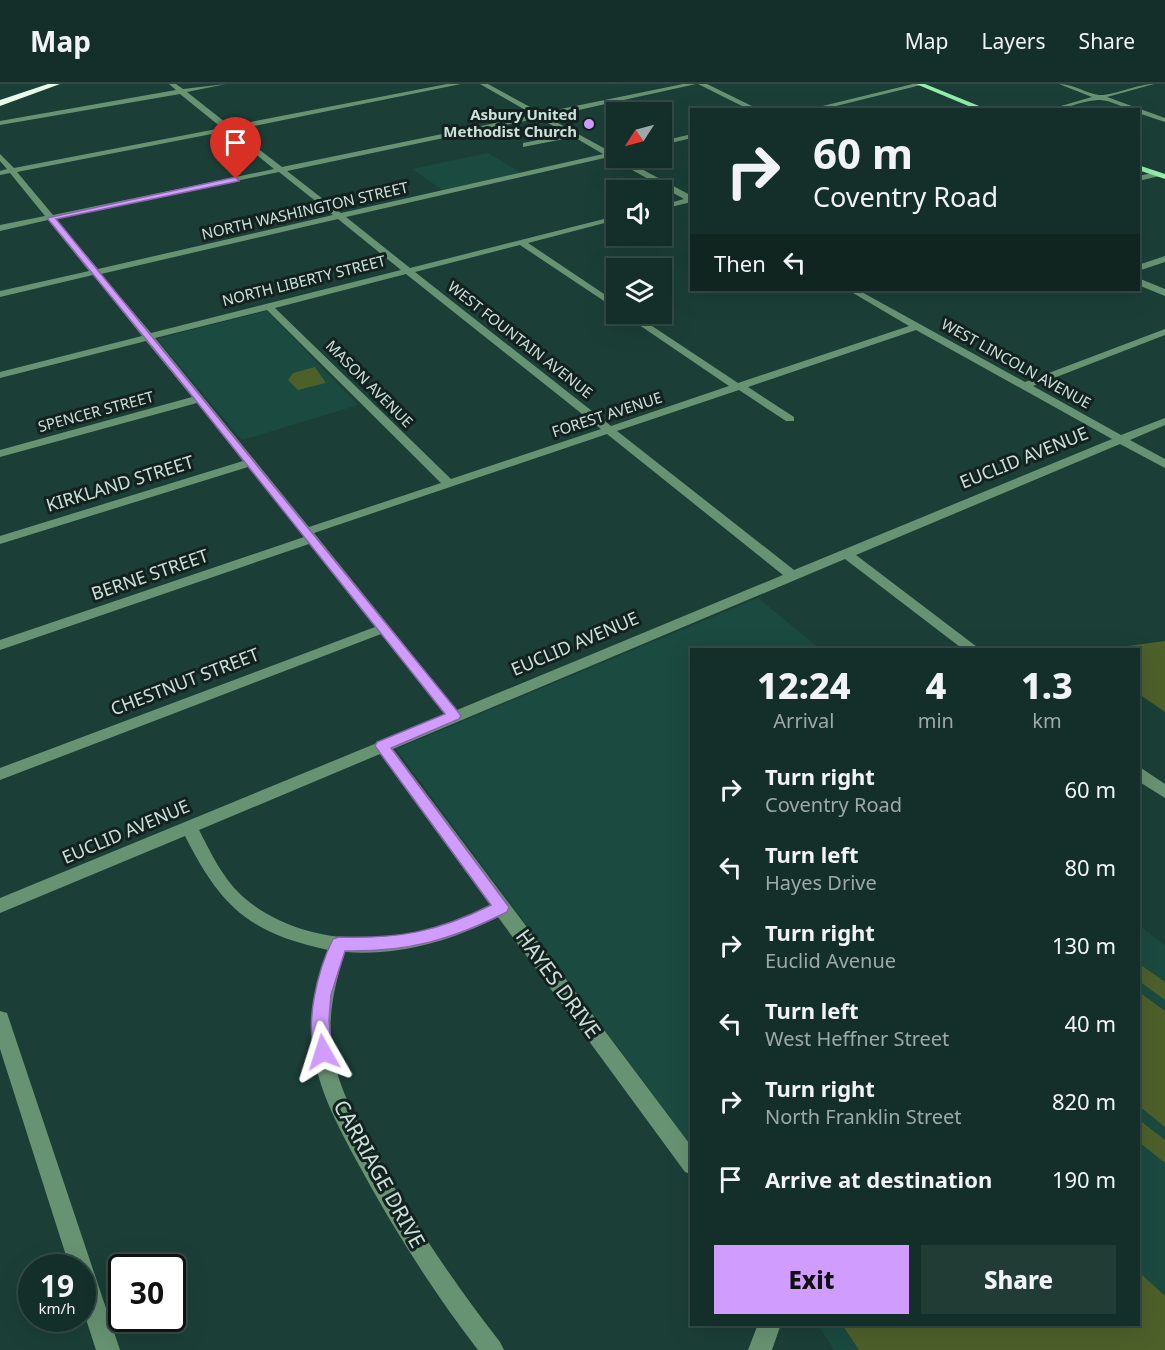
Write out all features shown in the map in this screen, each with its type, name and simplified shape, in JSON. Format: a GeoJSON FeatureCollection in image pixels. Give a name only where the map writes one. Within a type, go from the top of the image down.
{"type":"FeatureCollection","features":[{"type":"Feature","properties":{"kind":"highway"},"geometry":{"type":"LineString","coordinates":[[0,100],[43,84]]}},
{"type":"Feature","properties":{"kind":"highway"},"geometry":{"type":"LineString","coordinates":[[0,100],[56,84]]}},
{"type":"Feature","properties":{"kind":"main road"},"geometry":{"type":"LineString","coordinates":[[920,84],[981,108]]}},
{"type":"Feature","properties":{"kind":"main road"},"geometry":{"type":"LineString","coordinates":[[1140,168],[1161,176]]}},
{"type":"Feature","properties":{"kind":"street","name":"WEST FOUNTAIN AVENUE"},"geometry":{"type":"LineString","coordinates":[[172,84],[792,575]]}},
{"type":"Feature","properties":{"kind":"street"},"geometry":{"type":"LineString","coordinates":[[0,123],[224,84]]}},
{"type":"Feature","properties":{"kind":"street"},"geometry":{"type":"LineString","coordinates":[[6,171],[458,84]]}},
{"type":"Feature","properties":{"kind":"street"},"geometry":{"type":"LineString","coordinates":[[483,84],[606,151]]}},
{"type":"Feature","properties":{"kind":"street"},"geometry":{"type":"LineString","coordinates":[[0,228],[693,84]]}},
{"type":"Feature","properties":{"kind":"street"},"geometry":{"type":"LineString","coordinates":[[701,84],[753,108]]}},
{"type":"Feature","properties":{"kind":"street"},"geometry":{"type":"LineString","coordinates":[[818,108],[920,84]]}},
{"type":"Feature","properties":{"kind":"street"},"geometry":{"type":"LineString","coordinates":[[1062,84],[1131,108]]}},
{"type":"Feature","properties":{"kind":"street"},"geometry":{"type":"LineString","coordinates":[[1058,108],[1151,84]]}},
{"type":"Feature","properties":{"kind":"street"},"geometry":{"type":"LineString","coordinates":[[1140,111],[1165,120]]}},
{"type":"Feature","properties":{"kind":"street"},"geometry":{"type":"LineString","coordinates":[[526,145],[574,135]]}},
{"type":"Feature","properties":{"kind":"street"},"geometry":{"type":"LineString","coordinates":[[672,141],[690,136]]}},
{"type":"Feature","properties":{"kind":"street"},"geometry":{"type":"LineString","coordinates":[[0,156],[6,171],[51,218],[96,272],[454,716]]}},
{"type":"Feature","properties":{"kind":"street","name":"NORTH WASHINGTON STREET"},"geometry":{"type":"LineString","coordinates":[[0,294],[606,156]]}},
{"type":"Feature","properties":{"kind":"street"},"geometry":{"type":"LineString","coordinates":[[637,168],[690,199]]}},
{"type":"Feature","properties":{"kind":"street"},"geometry":{"type":"LineString","coordinates":[[1140,179],[1161,176]]}},
{"type":"Feature","properties":{"kind":"street"},"geometry":{"type":"LineString","coordinates":[[672,205],[690,200]]}},
{"type":"Feature","properties":{"kind":"street","name":"NORTH LIBERTY STREET"},"geometry":{"type":"LineString","coordinates":[[0,375],[606,221]]}},
{"type":"Feature","properties":{"kind":"street"},"geometry":{"type":"LineString","coordinates":[[521,242],[606,299]]}},
{"type":"Feature","properties":{"kind":"street"},"geometry":{"type":"LineString","coordinates":[[1140,267],[1165,260]]}},
{"type":"Feature","properties":{"kind":"street"},"geometry":{"type":"LineString","coordinates":[[1140,282],[1165,293]]}},
{"type":"Feature","properties":{"kind":"street","name":"WEST LINCOLN AVENUE"},"geometry":{"type":"LineString","coordinates":[[854,291],[1165,464]]}},
{"type":"Feature","properties":{"kind":"street","name":"MASON AVENUE"},"geometry":{"type":"LineString","coordinates":[[268,306],[449,484]]}},
{"type":"Feature","properties":{"kind":"street"},"geometry":{"type":"LineString","coordinates":[[642,324],[790,419]]}},
{"type":"Feature","properties":{"kind":"street","name":"FOREST AVENUE"},"geometry":{"type":"LineString","coordinates":[[309,535],[449,484],[918,326]]}},
{"type":"Feature","properties":{"kind":"street"},"geometry":{"type":"LineString","coordinates":[[1025,386],[1165,332]]}},
{"type":"Feature","properties":{"kind":"street","name":"SPENCER STREET"},"geometry":{"type":"LineString","coordinates":[[0,454],[199,399]]}},
{"type":"Feature","properties":{"kind":"street","name":"EUCLID AVENUE"},"geometry":{"type":"LineString","coordinates":[[0,906],[1165,421]]}},
{"type":"Feature","properties":{"kind":"street","name":"KIRKLAND STREET"},"geometry":{"type":"LineString","coordinates":[[0,540],[250,463]]}},
{"type":"Feature","properties":{"kind":"street","name":"BERNE STREET"},"geometry":{"type":"LineString","coordinates":[[0,645],[309,535]]}},
{"type":"Feature","properties":{"kind":"street"},"geometry":{"type":"LineString","coordinates":[[845,553],[971,648]]}},
{"type":"Feature","properties":{"kind":"street","name":"CHESTNUT STREET"},"geometry":{"type":"LineString","coordinates":[[0,774],[384,628]]}},
{"type":"Feature","properties":{"kind":"street","name":"HAYES DRIVE"},"geometry":{"type":"LineString","coordinates":[[382,746],[690,1162]]}},
{"type":"Feature","properties":{"kind":"street"},"geometry":{"type":"LineString","coordinates":[[1140,773],[1165,792]]}},
{"type":"Feature","properties":{"kind":"street"},"geometry":{"type":"LineString","coordinates":[[189,827],[218,880],[236,901],[260,918],[283,930],[339,944],[382,945],[425,938],[449,931],[501,907]]}},
{"type":"Feature","properties":{"kind":"street","name":"CARRIAGE DRIVE"},"geometry":{"type":"LineString","coordinates":[[339,944],[323,995],[320,1020],[326,1068],[333,1091],[344,1116],[402,1220],[444,1285],[492,1350]]}},
{"type":"Feature","properties":{"kind":"street"},"geometry":{"type":"LineString","coordinates":[[0,1019],[77,1254]]}},
{"type":"Feature","properties":{"kind":"street"},"geometry":{"type":"LineString","coordinates":[[96,1313],[108,1350]]}},
{"type":"Feature","properties":{"kind":"street"},"geometry":{"type":"LineString","coordinates":[[760,1350],[769,1326]]}},
{"type":"Feature","properties":{"kind":"shaded area"},"geometry":{"type":"Polygon","coordinates":[[[488,153],[521,173],[444,191],[412,169],[488,153]]]}},
{"type":"Feature","properties":{"kind":"shaded area"},"geometry":{"type":"Polygon","coordinates":[[[267,311],[358,405],[242,440],[157,339],[267,311]]]}},
{"type":"Feature","properties":{"kind":"shaded area"},"geometry":{"type":"Polygon","coordinates":[[[758,598],[819,648],[690,648],[690,1145],[396,749],[758,598]]]}},
{"type":"Feature","properties":{"kind":"shaded area"},"geometry":{"type":"Polygon","coordinates":[[[1140,926],[1165,946],[1165,1350],[834,1350],[819,1326],[1140,1326],[1140,926]]]}},
{"type":"Feature","properties":{"kind":"green space"},"geometry":{"type":"Polygon","coordinates":[[[315,367],[326,383],[298,390],[288,380],[293,373],[315,367]]]}},
{"type":"Feature","properties":{"kind":"green space"},"geometry":{"type":"Polygon","coordinates":[[[1165,641],[1165,712],[1140,695],[1140,648],[1113,648],[1165,641]]]}},
{"type":"Feature","properties":{"kind":"green space"},"geometry":{"type":"Polygon","coordinates":[[[1140,964],[1165,982],[1165,1000],[1140,982],[1140,964]]]}},
{"type":"Feature","properties":{"kind":"green space"},"geometry":{"type":"Polygon","coordinates":[[[1140,993],[1165,1011],[1165,1127],[1140,1107],[1140,993]]]}},
{"type":"Feature","properties":{"kind":"green space"},"geometry":{"type":"Polygon","coordinates":[[[1140,1121],[1165,1140],[1165,1163],[1140,1143],[1140,1121]]]}},
{"type":"Feature","properties":{"kind":"green space"},"geometry":{"type":"Polygon","coordinates":[[[1140,1273],[1165,1296],[1165,1350],[859,1350],[843,1326],[1140,1326],[1140,1273]]]}},
{"type":"Feature","properties":{"kind":"place","name":"Asbury United Methodist Church"},"geometry":{"type":"Point","coordinates":[589,124]}},
{"type":"Feature","properties":{"kind":"route"},"geometry":{"type":"LineString","coordinates":[[236,179],[51,218],[454,716],[382,746],[501,907],[472,922],[435,936],[382,945],[339,944],[323,995],[320,1020],[323,1052]]}}]}
